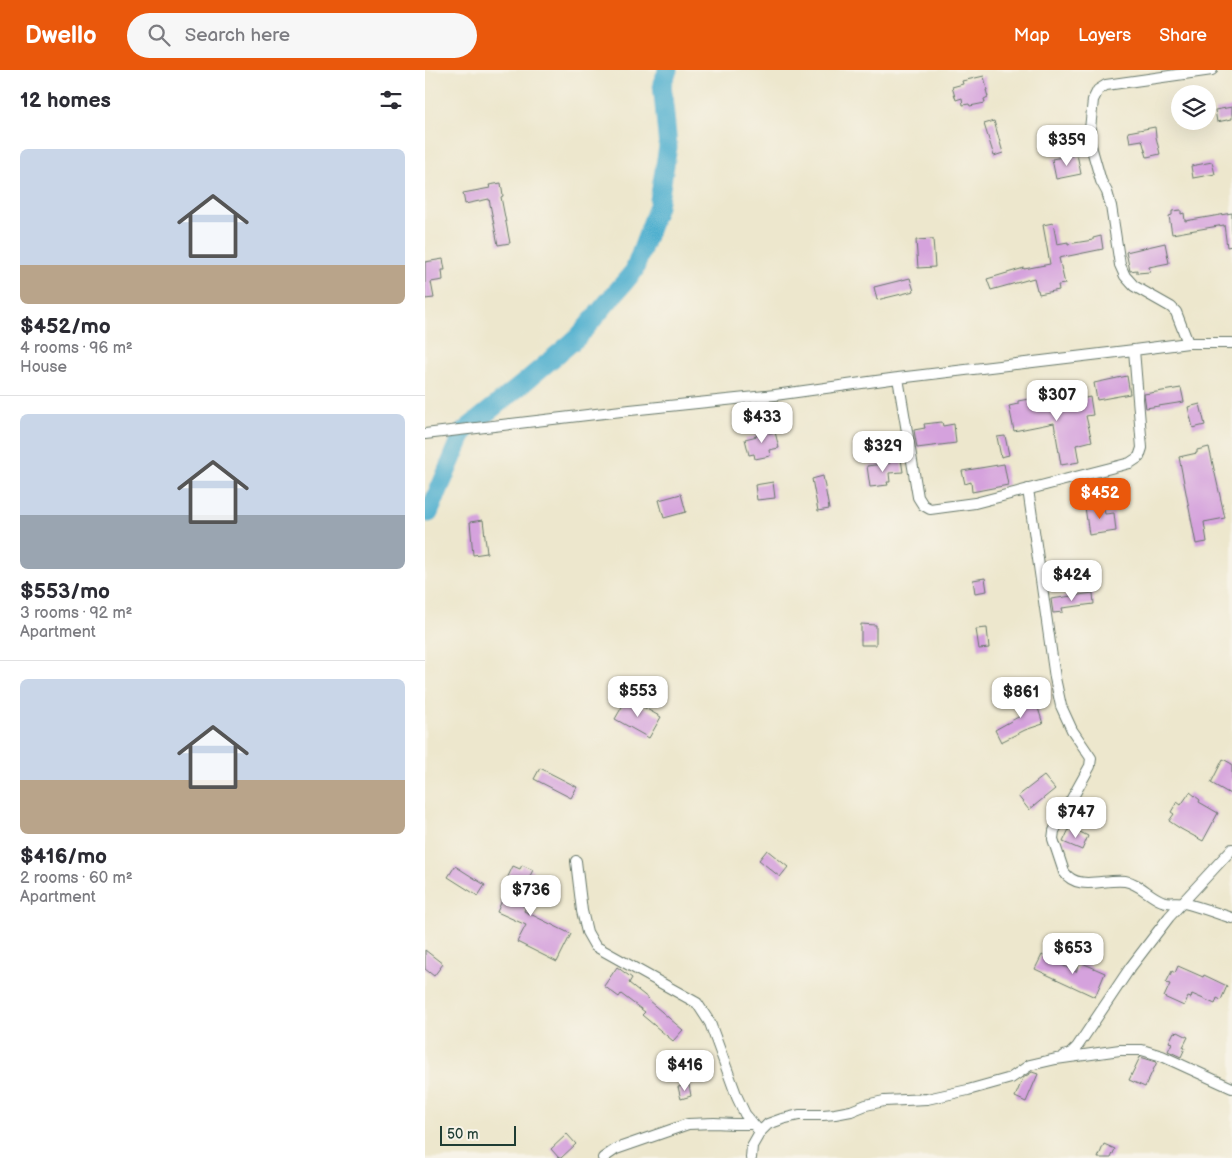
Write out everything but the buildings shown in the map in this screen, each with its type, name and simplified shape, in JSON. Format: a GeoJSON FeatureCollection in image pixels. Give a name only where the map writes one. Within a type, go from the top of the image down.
{"type":"FeatureCollection","features":[{"type":"Feature","properties":{"kind":"street"},"geometry":{"type":"LineString","coordinates":[[1188,343],[1171,307],[1135,286],[1125,276],[1120,265],[1111,206],[1101,181],[1089,139],[1093,100],[1098,90],[1106,85],[1212,70]]}},
{"type":"Feature","properties":{"kind":"street"},"geometry":{"type":"LineString","coordinates":[[425,434],[775,395],[898,378],[1188,343],[1232,342]]}},
{"type":"Feature","properties":{"kind":"street"},"geometry":{"type":"LineString","coordinates":[[898,378],[918,497],[923,505],[930,509],[975,503],[1130,463],[1139,457],[1142,448],[1134,350]]}},
{"type":"Feature","properties":{"kind":"street"},"geometry":{"type":"LineString","coordinates":[[1028,489],[1055,678],[1061,706],[1072,730],[1091,758],[1090,766],[1054,831],[1053,838],[1064,872],[1072,880],[1085,883],[1127,881],[1140,887],[1152,897],[1162,902],[1182,903],[1232,918]]}},
{"type":"Feature","properties":{"kind":"street"},"geometry":{"type":"LineString","coordinates":[[1056,1059],[1070,1054],[1077,1047],[1130,968],[1169,917],[1232,848]]}},
{"type":"Feature","properties":{"kind":"street"},"geometry":{"type":"LineString","coordinates":[[576,861],[582,911],[587,932],[595,946],[697,1003],[710,1023],[745,1114],[756,1128]]}},
{"type":"Feature","properties":{"kind":"street"},"geometry":{"type":"LineString","coordinates":[[603,1158],[616,1149],[688,1124],[735,1124],[756,1128],[799,1115],[835,1114],[884,1101],[927,1098],[968,1090],[1011,1078],[1030,1065],[1056,1059],[1120,1050],[1142,1050],[1162,1056],[1232,1088]]}},
{"type":"Feature","properties":{"kind":"street"},"geometry":{"type":"LineString","coordinates":[[751,1158],[751,1146],[756,1128]]}},
{"type":"Feature","properties":{"kind":"waterway"},"geometry":{"type":"LineString","coordinates":[[429,513],[464,431],[578,337],[634,271],[658,206],[668,147],[662,83],[668,70]]}}]}
